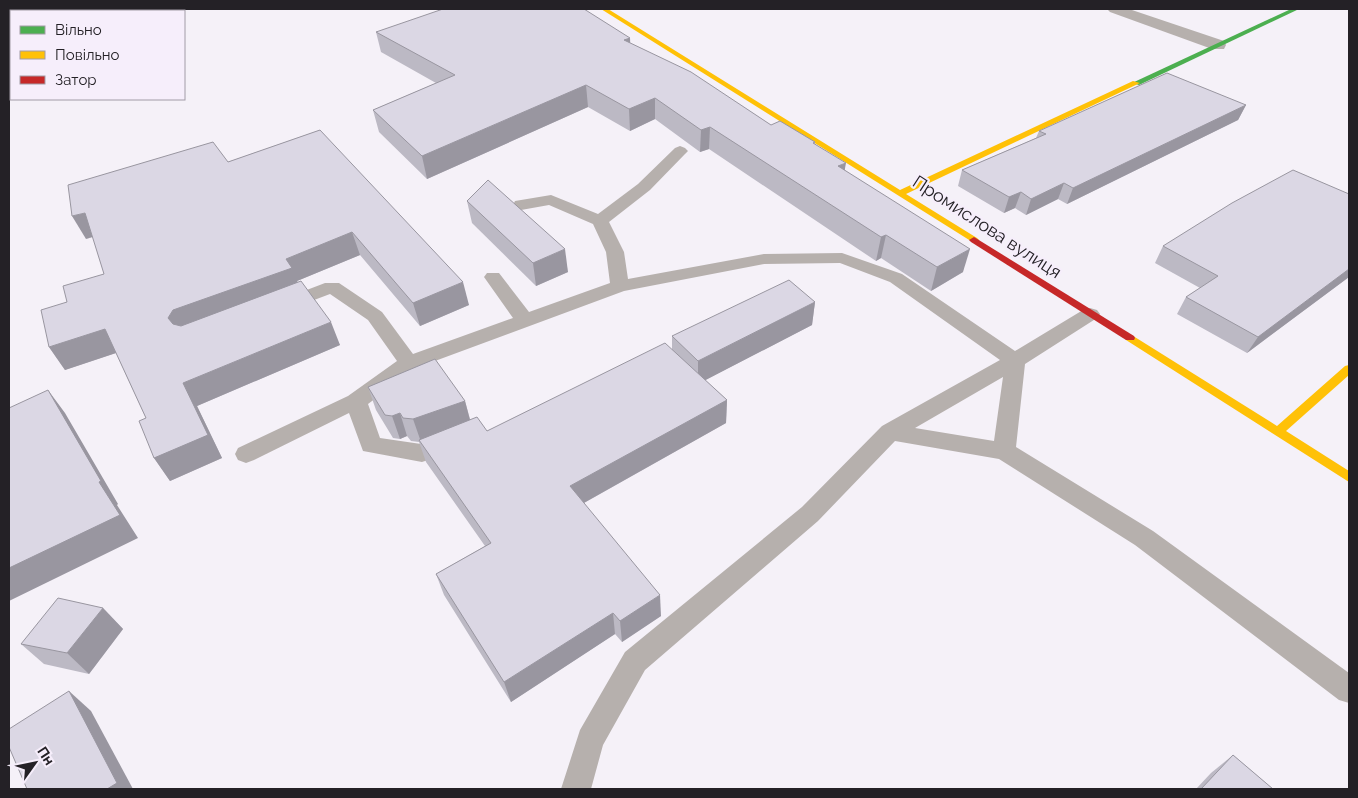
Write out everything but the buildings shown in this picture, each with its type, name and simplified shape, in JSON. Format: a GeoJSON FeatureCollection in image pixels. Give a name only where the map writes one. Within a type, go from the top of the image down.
{"type":"FeatureCollection","features":[{"type":"Feature","properties":{"kind":"street","name":"Промислова вулиця"},"geometry":{"type":"LineString","coordinates":[[604,9],[900,193],[1349,477]]}},
{"type":"Feature","properties":{"kind":"street"},"geometry":{"type":"LineString","coordinates":[[1114,9],[1218,45]]}},
{"type":"Feature","properties":{"kind":"street"},"geometry":{"type":"LineString","coordinates":[[900,193],[1296,9]]}},
{"type":"Feature","properties":{"kind":"street"},"geometry":{"type":"LineString","coordinates":[[1278,432],[1349,369]]}},
{"type":"Feature","properties":{"kind":"lane"},"geometry":{"type":"LineString","coordinates":[[600,221],[644,187],[680,151]]}},
{"type":"Feature","properties":{"kind":"lane"},"geometry":{"type":"LineString","coordinates":[[521,204],[551,200],[600,221],[615,252],[620,286]]}},
{"type":"Feature","properties":{"kind":"lane"},"geometry":{"type":"LineString","coordinates":[[246,454],[356,401],[409,363],[620,286],[764,259],[842,258],[896,278],[1015,361]]}},
{"type":"Feature","properties":{"kind":"lane"},"geometry":{"type":"LineString","coordinates":[[493,277],[524,320]]}},
{"type":"Feature","properties":{"kind":"lane"},"geometry":{"type":"LineString","coordinates":[[267,312],[332,288],[375,316],[409,363]]}},
{"type":"Feature","properties":{"kind":"lane"},"geometry":{"type":"LineString","coordinates":[[576,789],[590,740],[634,661],[810,514],[890,432],[1015,361],[1090,314]]}},
{"type":"Feature","properties":{"kind":"lane"},"geometry":{"type":"LineString","coordinates":[[1004,451],[1015,361]]}},
{"type":"Feature","properties":{"kind":"lane"},"geometry":{"type":"LineString","coordinates":[[356,401],[371,445],[422,453],[473,433]]}},
{"type":"Feature","properties":{"kind":"lane"},"geometry":{"type":"LineString","coordinates":[[890,432],[1004,451],[1144,538],[1349,690]]}},
{"type":"Feature","properties":{"kind":"traffic: fast"},"geometry":{"type":"LineString","coordinates":[[130,10],[134,9]]}},
{"type":"Feature","properties":{"kind":"traffic: fast"},"geometry":{"type":"LineString","coordinates":[[1136,83],[1296,9]]}},
{"type":"Feature","properties":{"kind":"traffic: slow"},"geometry":{"type":"LineString","coordinates":[[604,9],[974,240]]}},
{"type":"Feature","properties":{"kind":"traffic: slow"},"geometry":{"type":"LineString","coordinates":[[900,193],[1136,83]]}},
{"type":"Feature","properties":{"kind":"traffic: slow"},"geometry":{"type":"LineString","coordinates":[[1130,338],[1349,477]]}},
{"type":"Feature","properties":{"kind":"traffic: slow"},"geometry":{"type":"LineString","coordinates":[[1278,432],[1349,369]]}},
{"type":"Feature","properties":{"kind":"traffic: jam"},"geometry":{"type":"LineString","coordinates":[[974,240],[1130,338]]}}]}
